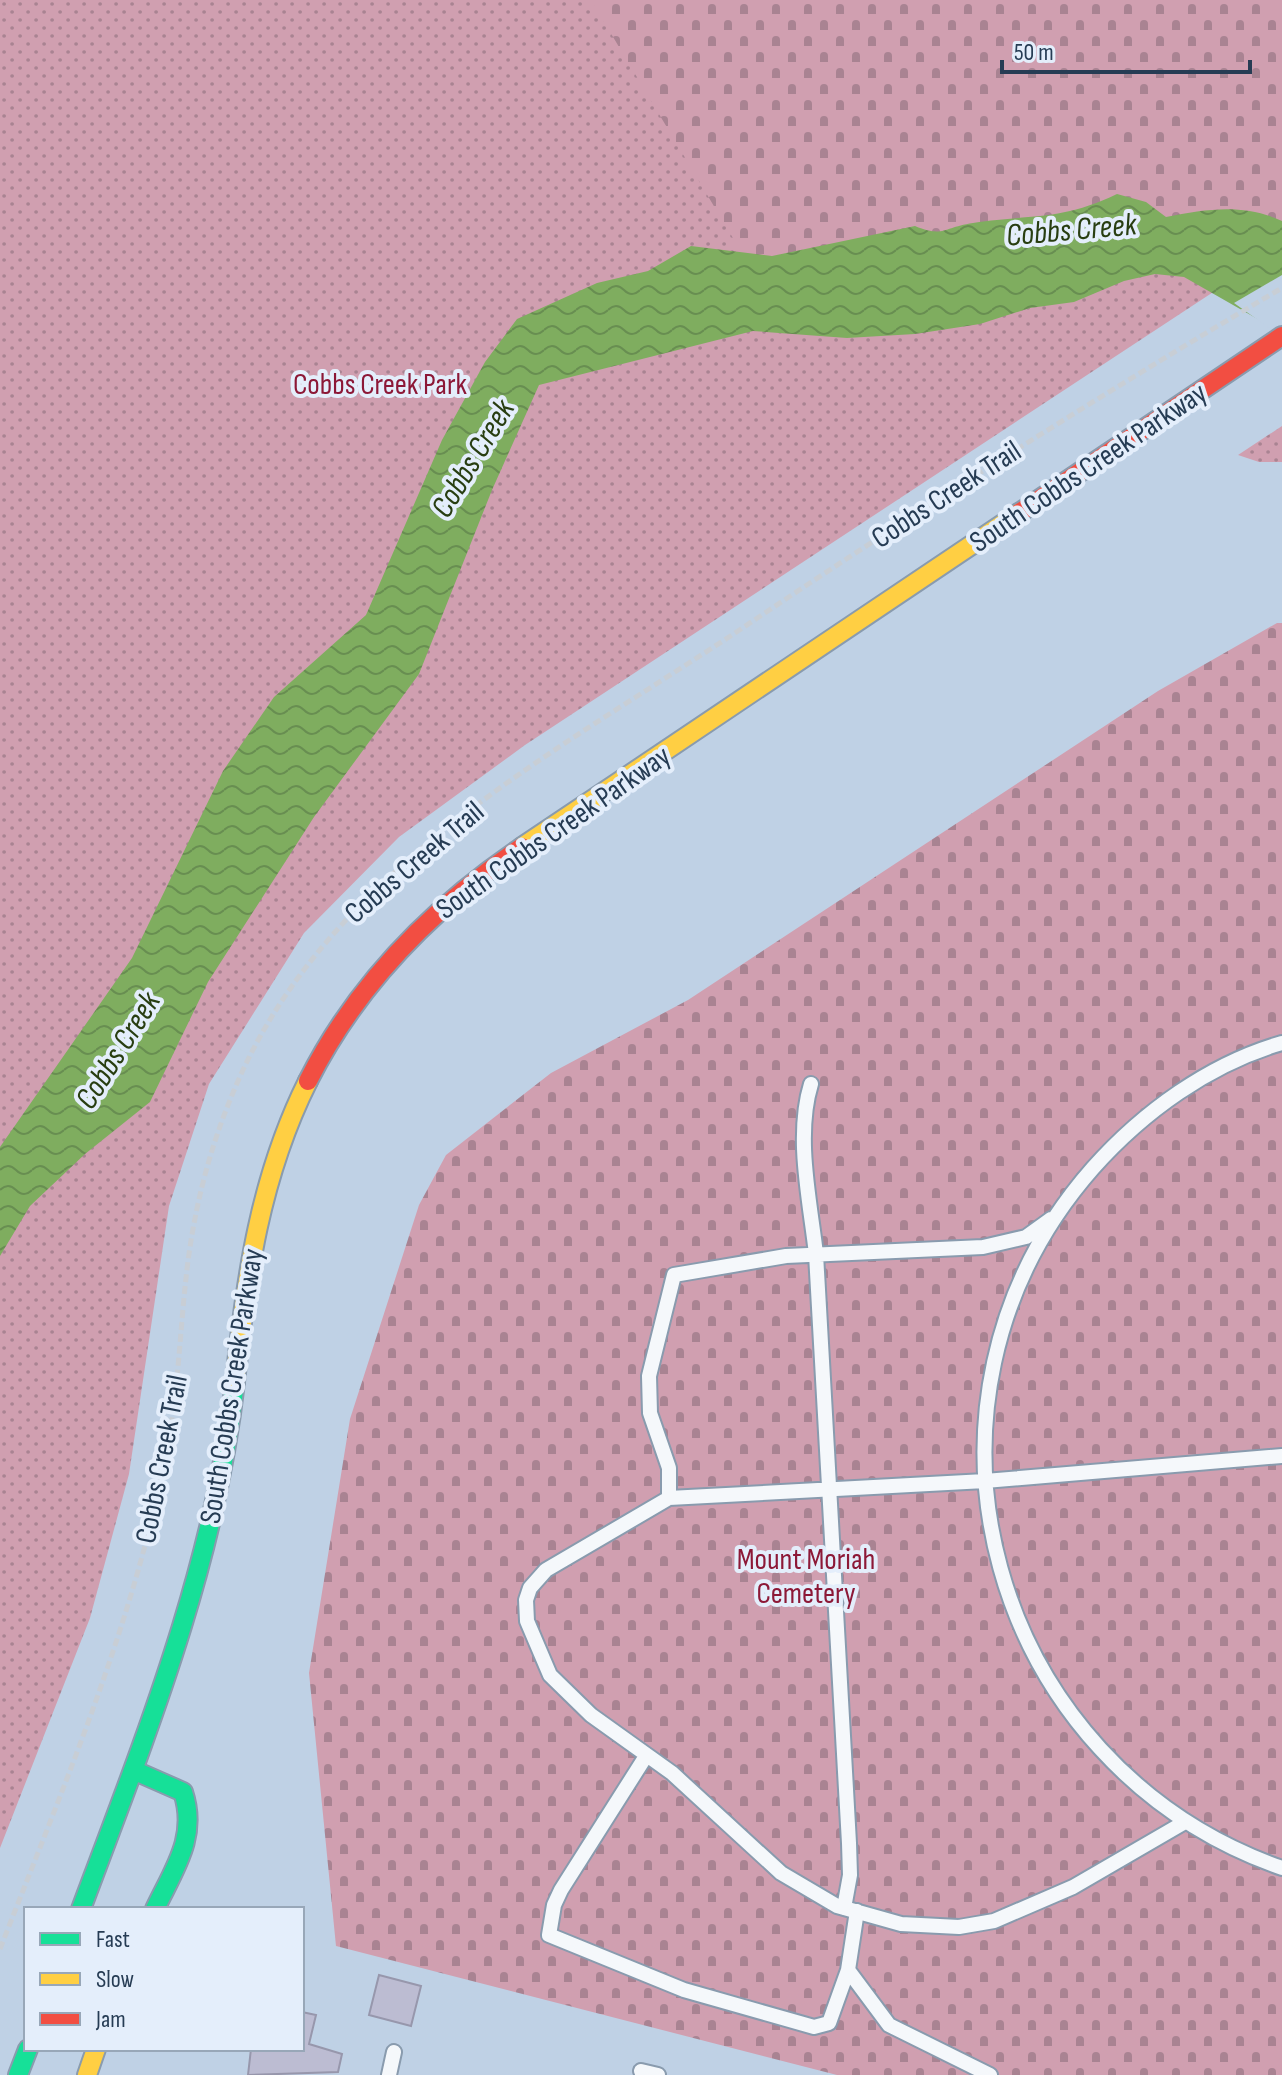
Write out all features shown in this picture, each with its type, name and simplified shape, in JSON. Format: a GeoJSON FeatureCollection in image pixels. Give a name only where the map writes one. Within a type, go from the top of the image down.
{"type":"FeatureCollection","features":[{"type":"Feature","properties":{"kind":"main road","name":"South Cobbs Creek Parkway"},"geometry":{"type":"LineString","coordinates":[[82,1907],[133,1770],[216,1505],[255,1230],[266,1182],[306,1083],[362,994],[415,932],[482,874],[1281,337]]}},
{"type":"Feature","properties":{"kind":"main road"},"geometry":{"type":"LineString","coordinates":[[133,1770],[183,1792],[192,1821],[186,1850],[156,1907]]}},
{"type":"Feature","properties":{"kind":"main road"},"geometry":{"type":"LineString","coordinates":[[18,2075],[27,2051]]}},
{"type":"Feature","properties":{"kind":"main road"},"geometry":{"type":"LineString","coordinates":[[87,2075],[95,2051]]}},
{"type":"Feature","properties":{"kind":"lane"},"geometry":{"type":"LineString","coordinates":[[1282,1043],[1237,1060],[1168,1100],[1107,1153],[1057,1215],[1019,1286],[994,1362],[987,1401],[985,1481],[997,1562],[1025,1639],[1044,1676],[1091,1742],[1151,1798],[1185,1822],[1220,1842],[1282,1868]]}},
{"type":"Feature","properties":{"kind":"lane"},"geometry":{"type":"LineString","coordinates":[[646,1756],[561,1890],[554,1905],[549,1935],[684,1990],[814,2027],[829,2023],[848,1970],[850,1875],[816,1254],[804,1106],[811,1084]]}},
{"type":"Feature","properties":{"kind":"lane"},"geometry":{"type":"LineString","coordinates":[[669,1498],[669,1468],[650,1413],[649,1376],[674,1275],[786,1256],[1005,1244],[1026,1237],[1057,1215]]}},
{"type":"Feature","properties":{"kind":"lane"},"geometry":{"type":"LineString","coordinates":[[1185,1822],[1073,1887],[994,1921],[959,1927],[901,1924],[850,1909],[781,1873],[728,1828],[672,1773],[591,1715],[550,1675],[527,1621],[526,1600],[530,1588],[546,1570],[669,1498],[985,1481],[1282,1456]]}},
{"type":"Feature","properties":{"kind":"lane"},"geometry":{"type":"LineString","coordinates":[[848,1970],[889,2025],[990,2075]]}},
{"type":"Feature","properties":{"kind":"lane"},"geometry":{"type":"LineString","coordinates":[[389,2075],[394,2052]]}},
{"type":"Feature","properties":{"kind":"lane"},"geometry":{"type":"LineString","coordinates":[[641,2071],[658,2075]]}},
{"type":"Feature","properties":{"kind":"path","name":"Cobbs Creek Trail"},"geometry":{"type":"LineString","coordinates":[[0,1949],[92,1715],[143,1553],[167,1450],[180,1361],[188,1262],[211,1150],[237,1083],[256,1046],[313,956],[346,916],[398,866],[500,790],[909,516],[1243,311]]}},
{"type":"Feature","properties":{"kind":"green space","name":"Cobbs Creek Park"},"geometry":{"type":"Polygon","coordinates":[[[0,0],[599,0],[1094,257],[1227,283],[525,745],[399,837],[304,933],[209,1084],[169,1206],[129,1474],[90,1618],[0,1848],[0,0]]]}},
{"type":"Feature","properties":{"kind":"green space"},"geometry":{"type":"Polygon","coordinates":[[[591,0],[1282,0],[1282,259],[755,275],[591,0]]]}},
{"type":"Feature","properties":{"kind":"green space"},"geometry":{"type":"Polygon","coordinates":[[[1282,426],[1282,462],[1259,462],[1238,455],[1282,426]]]}},
{"type":"Feature","properties":{"kind":"green space","name":"Mount Moriah Cemetery"},"geometry":{"type":"Polygon","coordinates":[[[1277,623],[1282,623],[1282,2075],[837,2075],[336,1946],[309,1673],[350,1419],[419,1205],[446,1155],[551,1073],[688,1000],[1158,691],[1277,623]]]}},
{"type":"Feature","properties":{"kind":"water","name":"Cobbs Creek"},"geometry":{"type":"Polygon","coordinates":[[[1117,194],[1146,202],[1166,217],[1225,209],[1268,215],[1282,221],[1282,333],[1184,277],[1155,274],[1124,281],[1074,302],[1030,308],[980,324],[915,334],[847,338],[753,331],[539,385],[492,490],[419,674],[314,817],[208,982],[150,1102],[85,1154],[30,1206],[0,1256],[0,1147],[132,958],[223,771],[274,697],[366,615],[442,440],[485,362],[517,319],[597,283],[648,271],[691,246],[772,256],[915,226],[938,231],[973,223],[1062,213],[1117,194]]]}},
{"type":"Feature","properties":{"kind":"pier"},"geometry":{"type":"Polygon","coordinates":[[[1282,275],[1282,337],[1234,303],[1282,275]]]}},
{"type":"Feature","properties":{"kind":"building"},"geometry":{"type":"Polygon","coordinates":[[[379,1975],[421,1986],[411,2026],[369,2015],[379,1975]]]}},
{"type":"Feature","properties":{"kind":"building"},"geometry":{"type":"Polygon","coordinates":[[[304,2012],[316,2015],[309,2044],[342,2054],[338,2072],[248,2075],[251,2051],[304,2051],[304,2012]]]}},
{"type":"Feature","properties":{"kind":"traffic: fast"},"geometry":{"type":"LineString","coordinates":[[82,1907],[153,1715],[194,1584],[212,1518],[235,1382]]}},
{"type":"Feature","properties":{"kind":"traffic: fast"},"geometry":{"type":"LineString","coordinates":[[133,1770],[183,1792],[187,1808],[188,1824],[182,1852],[156,1907]]}},
{"type":"Feature","properties":{"kind":"traffic: fast"},"geometry":{"type":"LineString","coordinates":[[18,2075],[27,2051]]}},
{"type":"Feature","properties":{"kind":"traffic: slow"},"geometry":{"type":"LineString","coordinates":[[522,847],[1019,513]]}},
{"type":"Feature","properties":{"kind":"traffic: slow"},"geometry":{"type":"LineString","coordinates":[[235,1382],[244,1304],[258,1228],[278,1154],[308,1081]]}},
{"type":"Feature","properties":{"kind":"traffic: slow"},"geometry":{"type":"LineString","coordinates":[[87,2075],[95,2051]]}},
{"type":"Feature","properties":{"kind":"traffic: jam"},"geometry":{"type":"LineString","coordinates":[[1019,513],[1282,336]]}},
{"type":"Feature","properties":{"kind":"traffic: jam"},"geometry":{"type":"LineString","coordinates":[[308,1081],[349,1012],[400,950],[457,896],[522,847]]}}]}
